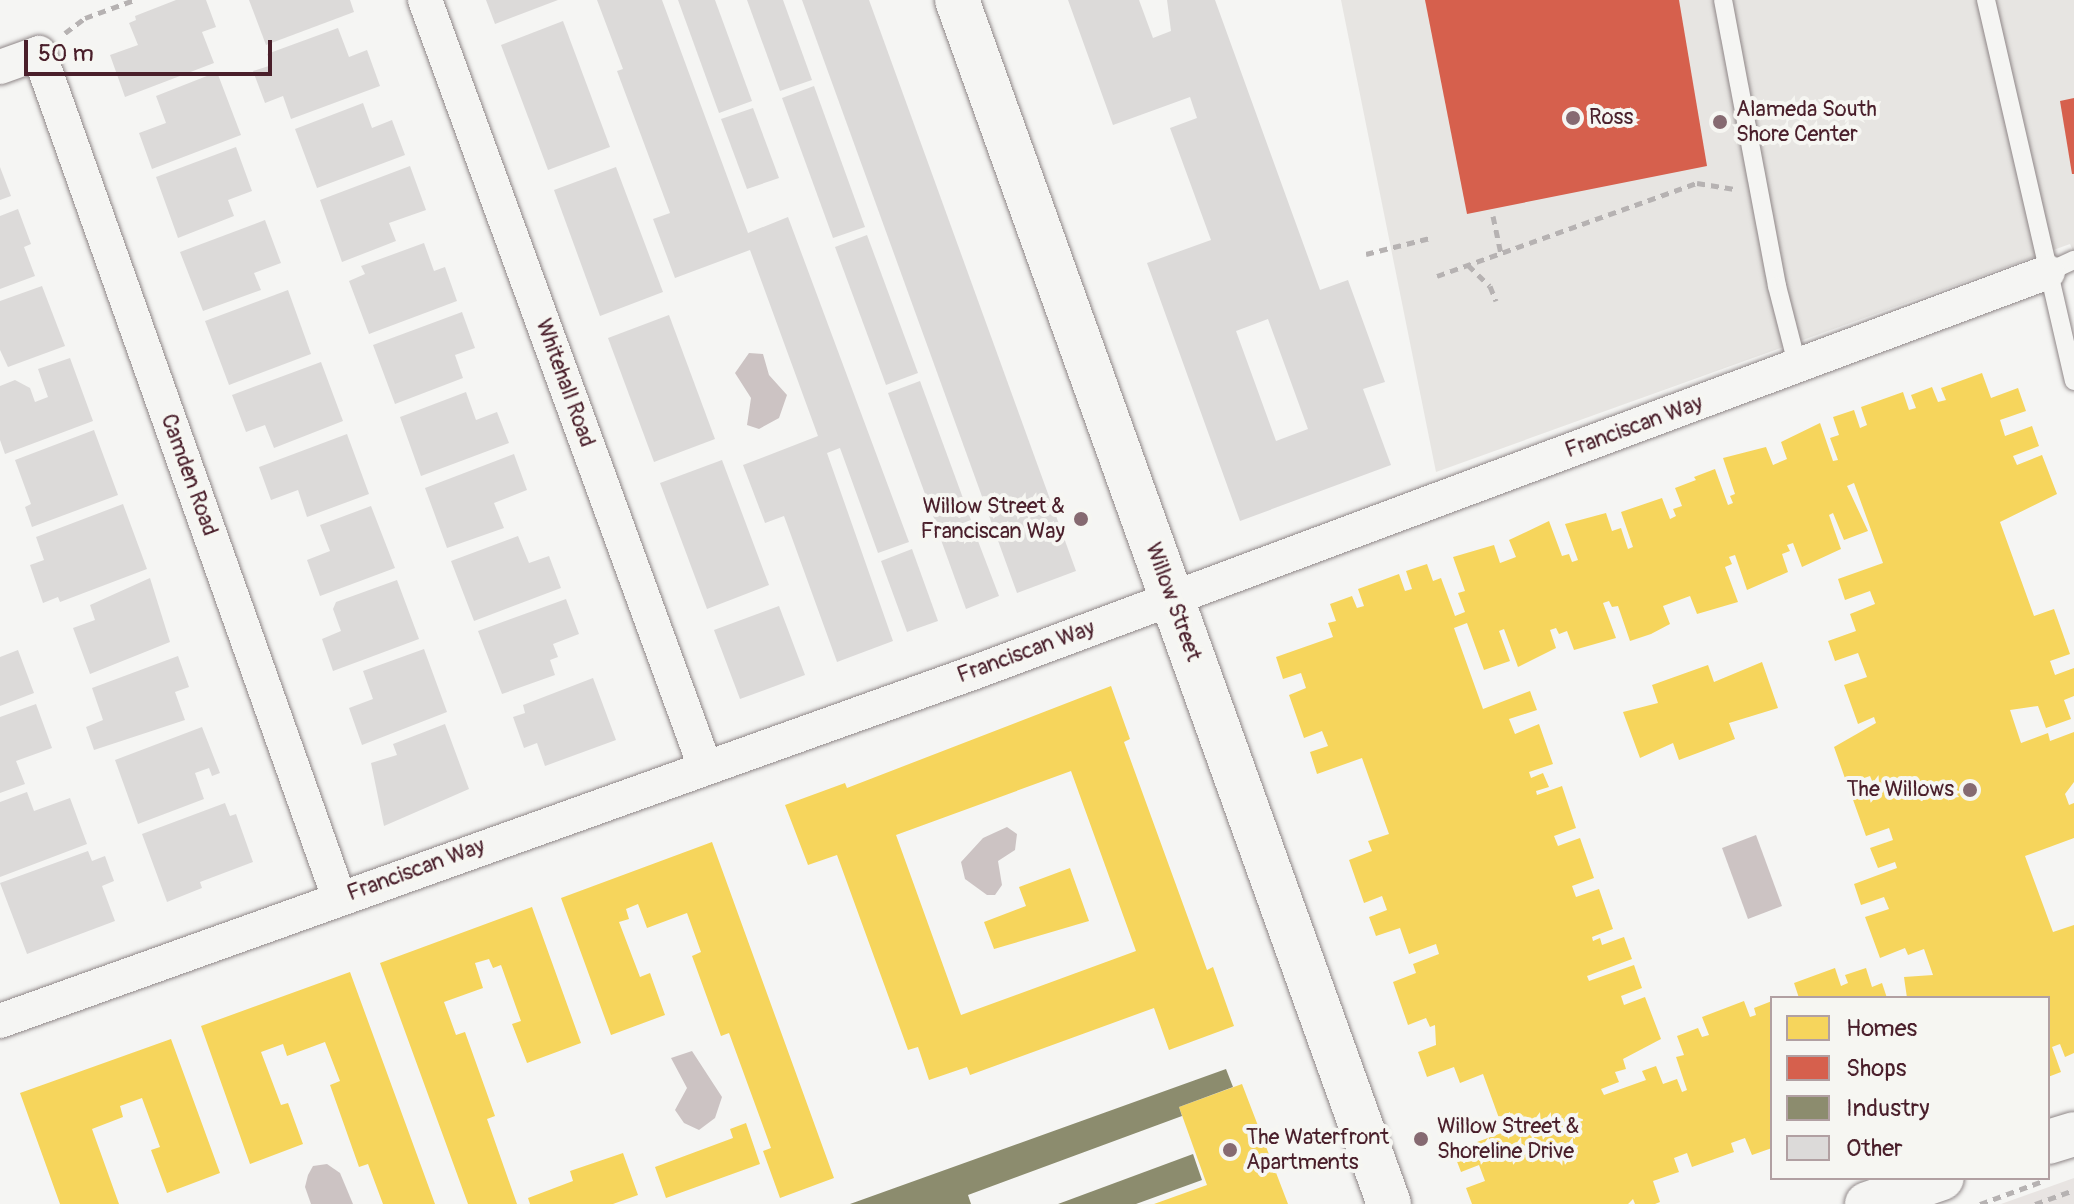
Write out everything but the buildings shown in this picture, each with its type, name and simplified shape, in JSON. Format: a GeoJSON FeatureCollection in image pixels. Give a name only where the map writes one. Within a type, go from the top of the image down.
{"type":"FeatureCollection","features":[{"type":"Feature","properties":{"kind":"street","name":"Whitehall Road"},"geometry":{"type":"LineString","coordinates":[[425,0],[705,767]]}},
{"type":"Feature","properties":{"kind":"street","name":"Willow Street"},"geometry":{"type":"LineString","coordinates":[[957,0],[1389,1204]]}},
{"type":"Feature","properties":{"kind":"street"},"geometry":{"type":"LineString","coordinates":[[0,67],[39,53]]}},
{"type":"Feature","properties":{"kind":"street","name":"Camden Road"},"geometry":{"type":"LineString","coordinates":[[39,53],[339,898]]}},
{"type":"Feature","properties":{"kind":"street","name":"Franciscan Way"},"geometry":{"type":"LineString","coordinates":[[0,1021],[1798,368],[2061,266]]}},
{"type":"Feature","properties":{"kind":"street"},"geometry":{"type":"LineString","coordinates":[[2050,1159],[2074,1134]]}},
{"type":"Feature","properties":{"kind":"street"},"geometry":{"type":"LineString","coordinates":[[1867,1204],[1936,1180]]}},
{"type":"Feature","properties":{"kind":"lane"},"geometry":{"type":"LineString","coordinates":[[1723,0],[1798,368]]}},
{"type":"Feature","properties":{"kind":"lane"},"geometry":{"type":"LineString","coordinates":[[1986,0],[2061,266],[2074,381]]}},
{"type":"Feature","properties":{"kind":"path"},"geometry":{"type":"LineString","coordinates":[[39,53],[85,18],[134,0]]}},
{"type":"Feature","properties":{"kind":"path"},"geometry":{"type":"LineString","coordinates":[[1437,276],[1697,183],[1728,191],[1759,183]]}},
{"type":"Feature","properties":{"kind":"path"},"geometry":{"type":"LineString","coordinates":[[1493,216],[1501,253]]}},
{"type":"Feature","properties":{"kind":"path"},"geometry":{"type":"LineString","coordinates":[[1366,254],[1430,238]]}},
{"type":"Feature","properties":{"kind":"path"},"geometry":{"type":"LineString","coordinates":[[1468,265],[1490,286],[1496,301]]}},
{"type":"Feature","properties":{"kind":"path"},"geometry":{"type":"LineString","coordinates":[[1980,1204],[2018,1180]]}},
{"type":"Feature","properties":{"kind":"path"},"geometry":{"type":"LineString","coordinates":[[2035,1204],[2074,1190]]}},
{"type":"Feature","properties":{"kind":"shaded area","name":"Alameda South Shore Center"},"geometry":{"type":"Polygon","coordinates":[[[1341,0],[2074,0],[2074,253],[2070,244],[1436,472],[1341,0]]]}},
{"type":"Feature","properties":{"kind":"shaded area"},"geometry":{"type":"Polygon","coordinates":[[[749,353],[763,354],[769,375],[787,395],[779,418],[759,429],[747,425],[751,398],[735,373],[749,353]]]}},
{"type":"Feature","properties":{"kind":"shaded area"},"geometry":{"type":"Polygon","coordinates":[[[1007,827],[1017,834],[1015,850],[998,861],[1002,885],[995,895],[987,895],[965,879],[961,862],[983,838],[1007,827]]]}},
{"type":"Feature","properties":{"kind":"shaded area"},"geometry":{"type":"Polygon","coordinates":[[[1756,835],[1782,906],[1748,919],[1722,848],[1756,835]]]}},
{"type":"Feature","properties":{"kind":"shaded area"},"geometry":{"type":"Polygon","coordinates":[[[692,1051],[722,1097],[715,1118],[699,1130],[684,1123],[675,1110],[687,1088],[671,1058],[692,1051]]]}},
{"type":"Feature","properties":{"kind":"shaded area"},"geometry":{"type":"Polygon","coordinates":[[[327,1164],[340,1173],[353,1204],[311,1204],[305,1187],[308,1175],[313,1166],[327,1164]]]}},
{"type":"Feature","properties":{"kind":"shaded area"},"geometry":{"type":"Polygon","coordinates":[[[2074,1178],[2074,1204],[2001,1204],[2074,1178]]]}},
{"type":"Feature","properties":{"kind":"place","name":"Ross"},"geometry":{"type":"Point","coordinates":[1573,118]}},
{"type":"Feature","properties":{"kind":"place","name":"Alameda South Shore Center"},"geometry":{"type":"Point","coordinates":[1720,122]}},
{"type":"Feature","properties":{"kind":"place","name":"Willow Street & Franciscan Way"},"geometry":{"type":"Point","coordinates":[1081,519]}},
{"type":"Feature","properties":{"kind":"place","name":"The Willows"},"geometry":{"type":"Point","coordinates":[1970,790]}},
{"type":"Feature","properties":{"kind":"place","name":"Willow Street & Shoreline Drive"},"geometry":{"type":"Point","coordinates":[1421,1139]}},
{"type":"Feature","properties":{"kind":"place","name":"The Waterfront Apartments"},"geometry":{"type":"Point","coordinates":[1230,1150]}}]}
